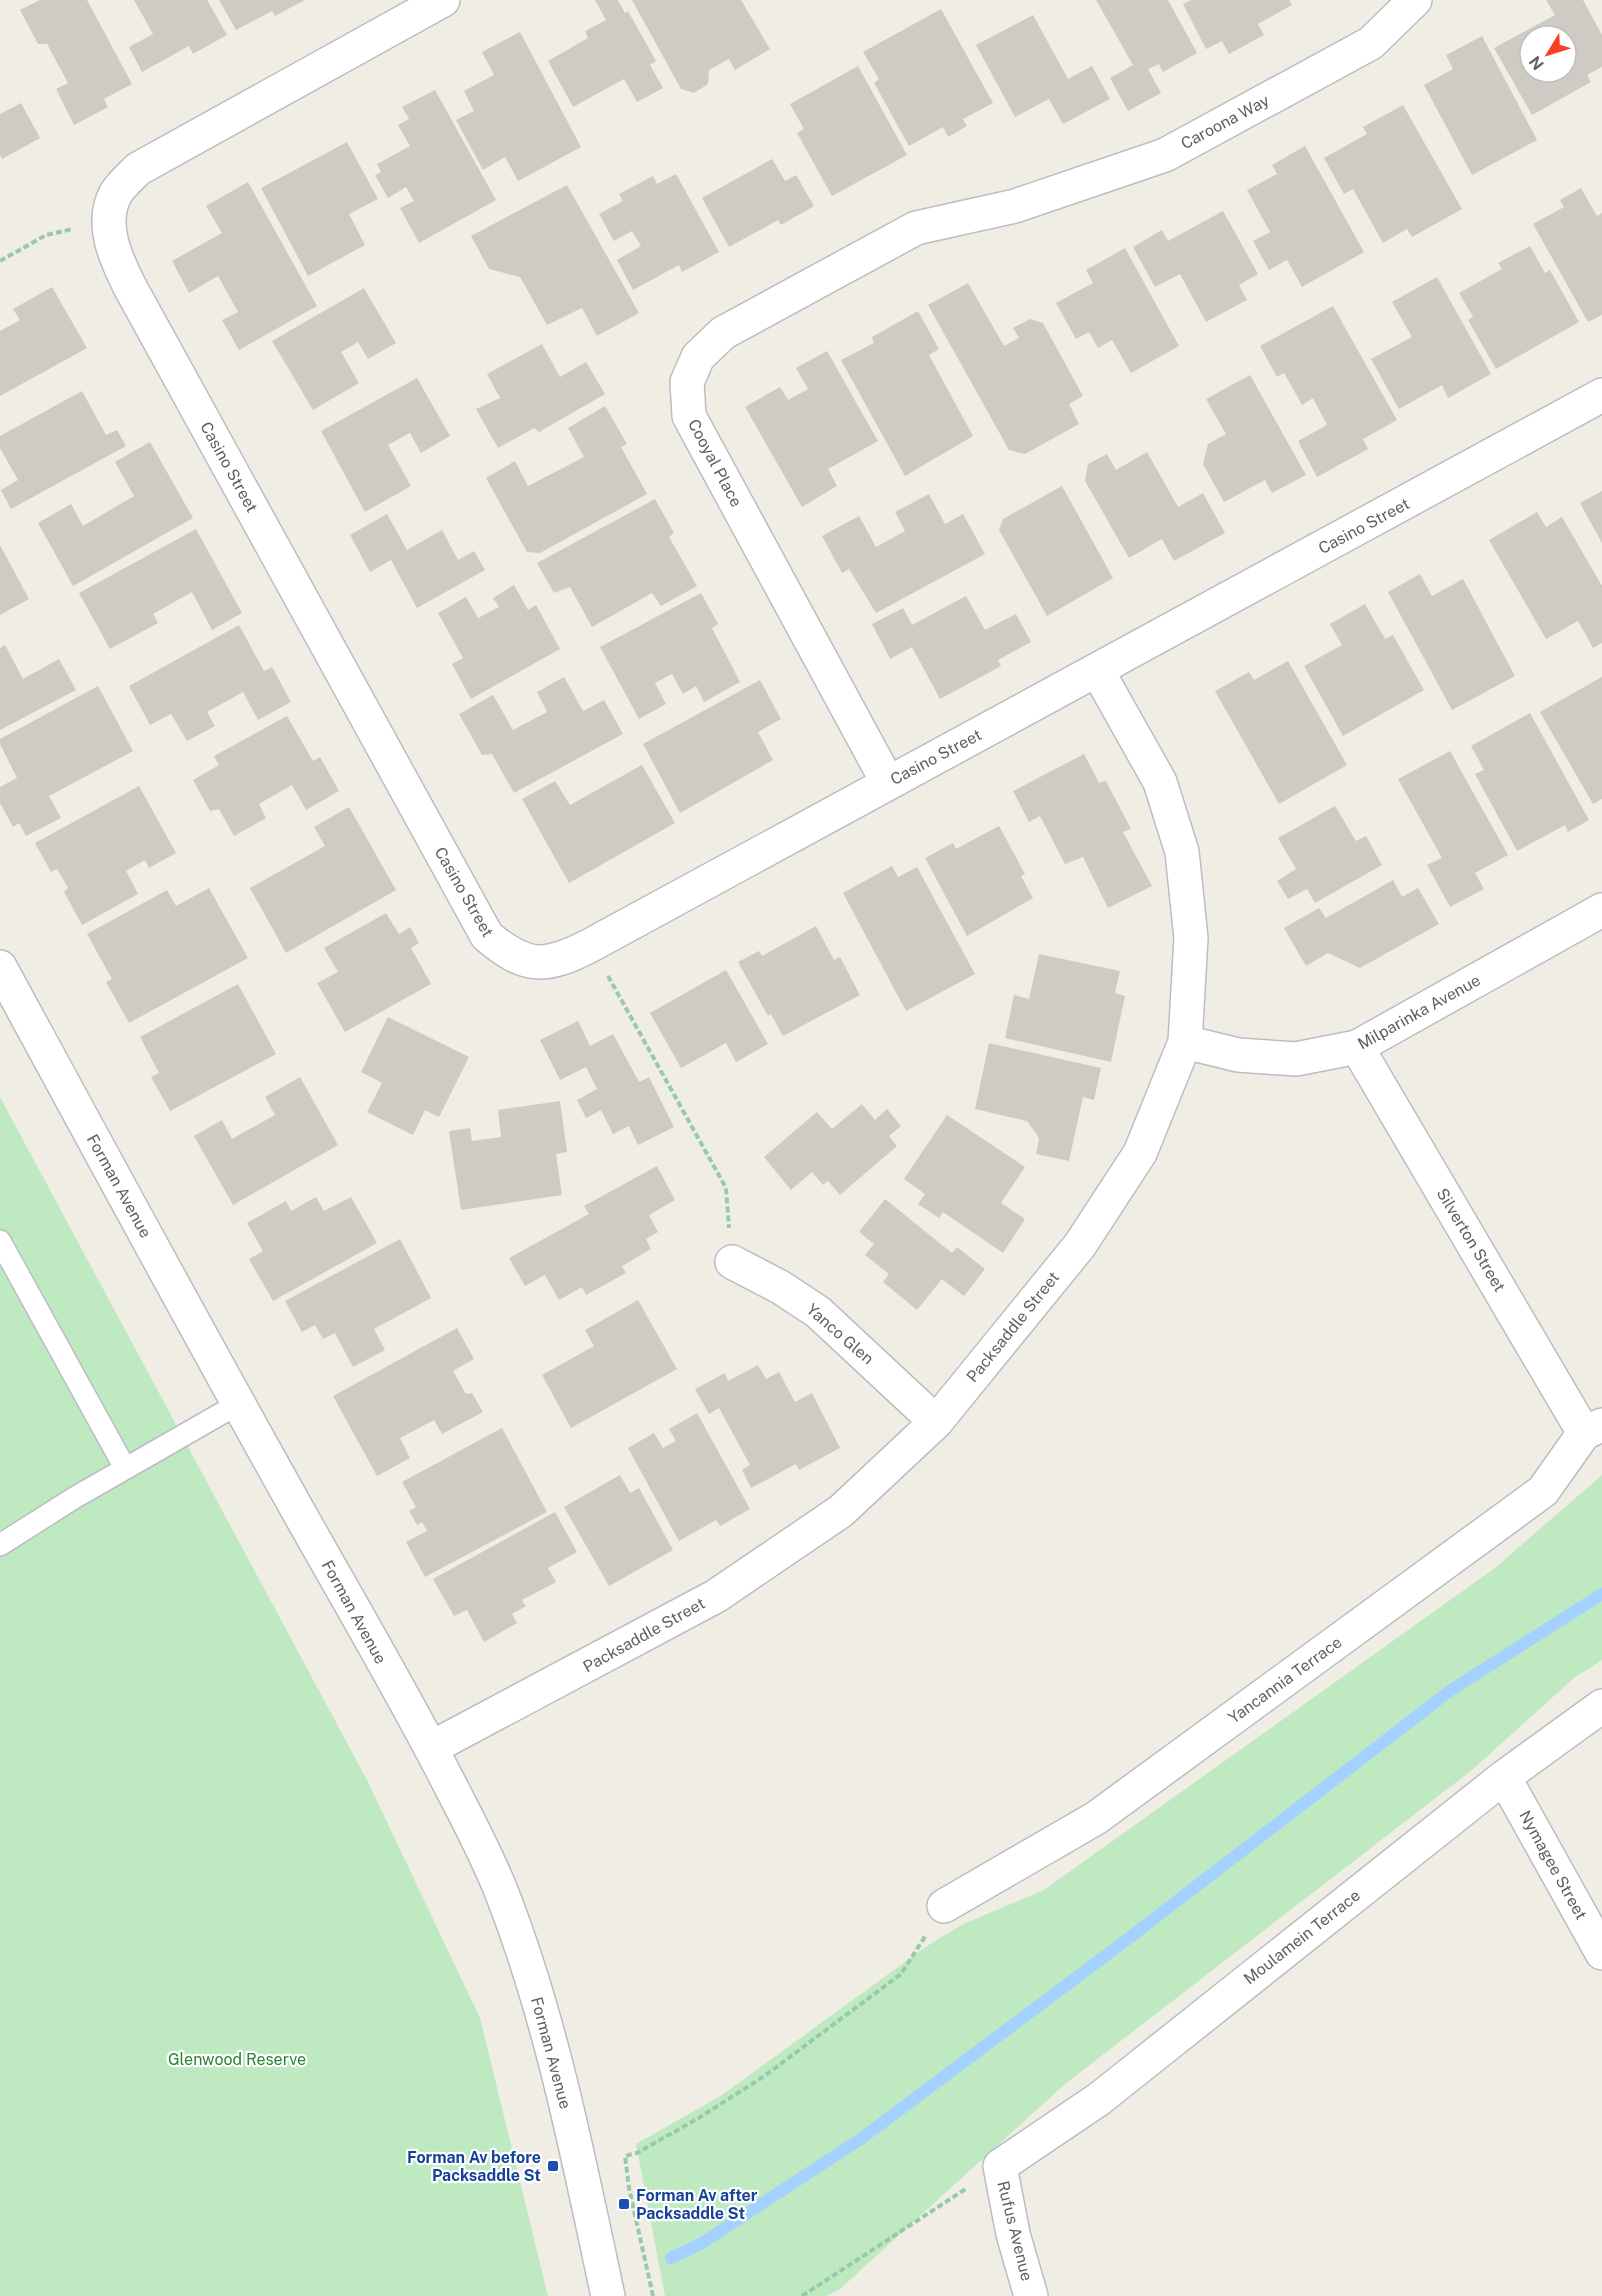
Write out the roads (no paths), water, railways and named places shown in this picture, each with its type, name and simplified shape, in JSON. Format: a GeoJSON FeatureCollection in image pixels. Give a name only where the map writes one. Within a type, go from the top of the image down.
{"type":"FeatureCollection","features":[{"type":"Feature","properties":{"kind":"street","name":"Casino Street"},"geometry":{"type":"LineString","coordinates":[[442,0],[138,169],[116,193],[108,222],[116,258],[130,287],[487,936],[507,954],[529,963],[550,961],[591,945],[1602,395]]}},
{"type":"Feature","properties":{"kind":"street","name":"Caroona Way"},"geometry":{"type":"LineString","coordinates":[[1015,206],[1165,154],[1371,43],[1415,0]]}},
{"type":"Feature","properties":{"kind":"street","name":"Cooyal Place"},"geometry":{"type":"LineString","coordinates":[[888,783],[689,416],[687,382],[698,357],[723,333],[916,228],[1015,206]]}},
{"type":"Feature","properties":{"kind":"street","name":"Packsaddle Street"},"geometry":{"type":"LineString","coordinates":[[431,1748],[716,1596],[841,1511],[936,1422],[1080,1245],[1140,1153],[1185,1042],[1191,938],[1182,852],[1160,783],[1097,670]]}},
{"type":"Feature","properties":{"kind":"street","name":"Milparinka Avenue"},"geometry":{"type":"LineString","coordinates":[[1185,1042],[1238,1055],[1296,1059],[1357,1047],[1602,910]]}},
{"type":"Feature","properties":{"kind":"street","name":"Forman Avenue"},"geometry":{"type":"LineString","coordinates":[[0,968],[238,1404],[431,1748],[484,1852],[524,1956],[549,2039],[608,2296]]}},
{"type":"Feature","properties":{"kind":"street","name":"Silverton Street"},"geometry":{"type":"LineString","coordinates":[[1357,1047],[1593,1429]]}},
{"type":"Feature","properties":{"kind":"street","name":"Yanco Glen"},"geometry":{"type":"LineString","coordinates":[[732,1262],[780,1287],[818,1312],[936,1422]]}},
{"type":"Feature","properties":{"kind":"street","name":"Yancannia Terrace"},"geometry":{"type":"LineString","coordinates":[[944,1906],[1096,1818],[1534,1498],[1543,1491],[1593,1429]]}},
{"type":"Feature","properties":{"kind":"street","name":"Moulamein Terrace"},"geometry":{"type":"LineString","coordinates":[[1000,2166],[1099,2099],[1504,1777],[1602,1706]]}},
{"type":"Feature","properties":{"kind":"street","name":"Nymagee Street"},"geometry":{"type":"LineString","coordinates":[[1504,1777],[1602,1953]]}},
{"type":"Feature","properties":{"kind":"street","name":"Rufus Avenue"},"geometry":{"type":"LineString","coordinates":[[1000,2166],[1013,2234],[1031,2296]]}},
{"type":"Feature","properties":{"kind":"lane"},"geometry":{"type":"LineString","coordinates":[[0,1240],[125,1468]]}},
{"type":"Feature","properties":{"kind":"lane"},"geometry":{"type":"LineString","coordinates":[[0,1545],[125,1468],[238,1404]]}},
{"type":"Feature","properties":{"kind":"waterway"},"geometry":{"type":"LineString","coordinates":[[671,2258],[702,2243],[862,2138],[1125,1941],[1451,1690],[1602,1594]]}},
{"type":"Feature","properties":{"kind":"place","name":"Forman Av before Packsaddle St"},"geometry":{"type":"Point","coordinates":[553,2166]}},
{"type":"Feature","properties":{"kind":"place","name":"Forman Av after Packsaddle St"},"geometry":{"type":"Point","coordinates":[624,2204]}},
{"type":"Feature","properties":{"kind":"park label","name":"Glenwood Reserve"},"geometry":{"type":"Point","coordinates":[237,2059]}}]}
